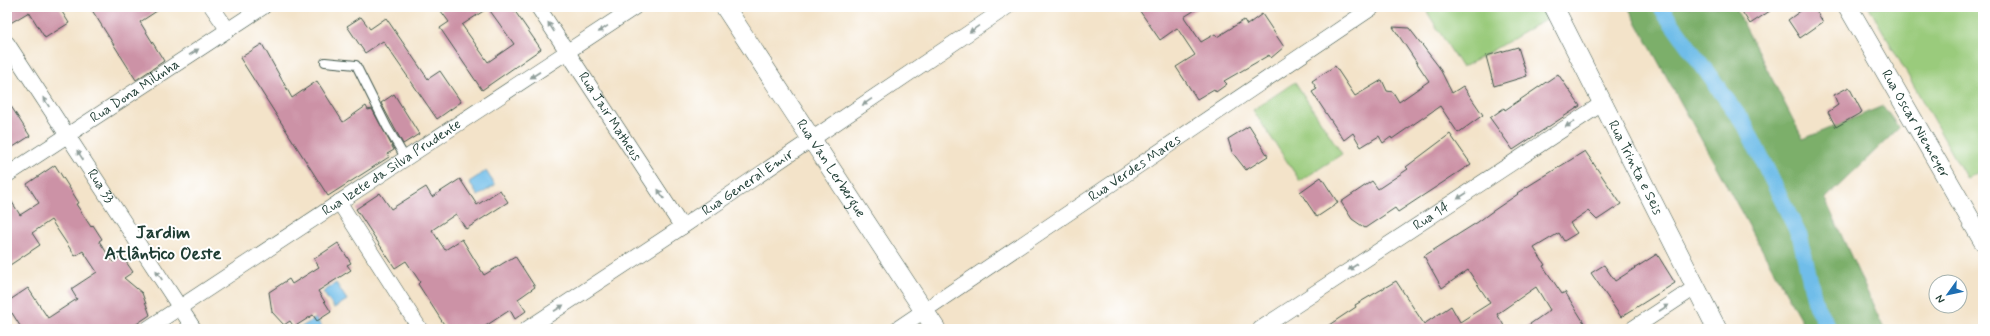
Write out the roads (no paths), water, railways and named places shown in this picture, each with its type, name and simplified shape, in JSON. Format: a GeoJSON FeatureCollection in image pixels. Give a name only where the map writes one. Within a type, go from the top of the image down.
{"type":"FeatureCollection","features":[{"type":"Feature","properties":{"kind":"street"},"geometry":{"type":"LineString","coordinates":[[212,7],[228,30]]}},
{"type":"Feature","properties":{"kind":"street","name":"Rua Dona Milinha"},"geometry":{"type":"LineString","coordinates":[[7,175],[263,7]]}},
{"type":"Feature","properties":{"kind":"street","name":"Rua Jair Matheus"},"geometry":{"type":"LineString","coordinates":[[538,7],[566,52],[682,226]]}},
{"type":"Feature","properties":{"kind":"street","name":"Rua Izete da Silva Prudente"},"geometry":{"type":"LineString","coordinates":[[147,329],[635,7]]}},
{"type":"Feature","properties":{"kind":"street","name":"Rua Van Lerbergue"},"geometry":{"type":"LineString","coordinates":[[725,7],[936,329]]}},
{"type":"Feature","properties":{"kind":"street","name":"Rua General Emir"},"geometry":{"type":"LineString","coordinates":[[527,329],[1007,7]]}},
{"type":"Feature","properties":{"kind":"street","name":"Rua Verdes Mares"},"geometry":{"type":"LineString","coordinates":[[897,329],[1372,7]]}},
{"type":"Feature","properties":{"kind":"street","name":"Rua Trinta e Seis"},"geometry":{"type":"LineString","coordinates":[[1554,7],[1717,329]]}},
{"type":"Feature","properties":{"kind":"street","name":"Rua Oscar Niemeyer"},"geometry":{"type":"LineString","coordinates":[[1848,7],[1983,241]]}},
{"type":"Feature","properties":{"kind":"street","name":"Rua 33"},"geometry":{"type":"LineString","coordinates":[[7,43],[194,329]]}},
{"type":"Feature","properties":{"kind":"street","name":"Rua 14"},"geometry":{"type":"LineString","coordinates":[[1260,329],[1603,103]]}},
{"type":"Feature","properties":{"kind":"street"},"geometry":{"type":"LineString","coordinates":[[339,202],[420,329]]}},
{"type":"Feature","properties":{"kind":"street"},"geometry":{"type":"LineString","coordinates":[[1632,329],[1696,287]]}},
{"type":"Feature","properties":{"kind":"lane"},"geometry":{"type":"LineString","coordinates":[[326,62],[356,65],[387,127],[406,159]]}},
{"type":"Feature","properties":{"kind":"water"},"geometry":{"type":"Polygon","coordinates":[[[486,171],[495,185],[478,196],[469,182],[486,171]]]}},
{"type":"Feature","properties":{"kind":"water"},"geometry":{"type":"Polygon","coordinates":[[[336,283],[347,300],[334,308],[323,292],[336,283]]]}},
{"type":"Feature","properties":{"kind":"water"},"geometry":{"type":"Polygon","coordinates":[[[316,318],[323,329],[298,329],[316,318]]]}},
{"type":"Feature","properties":{"kind":"waterway"},"geometry":{"type":"LineString","coordinates":[[1660,7],[1745,125],[1800,237],[1816,306],[1829,329]]}},
{"type":"Feature","properties":{"kind":"district","name":"Jardim Atlântico Oeste"},"geometry":{"type":"Point","coordinates":[163,243]}}]}
